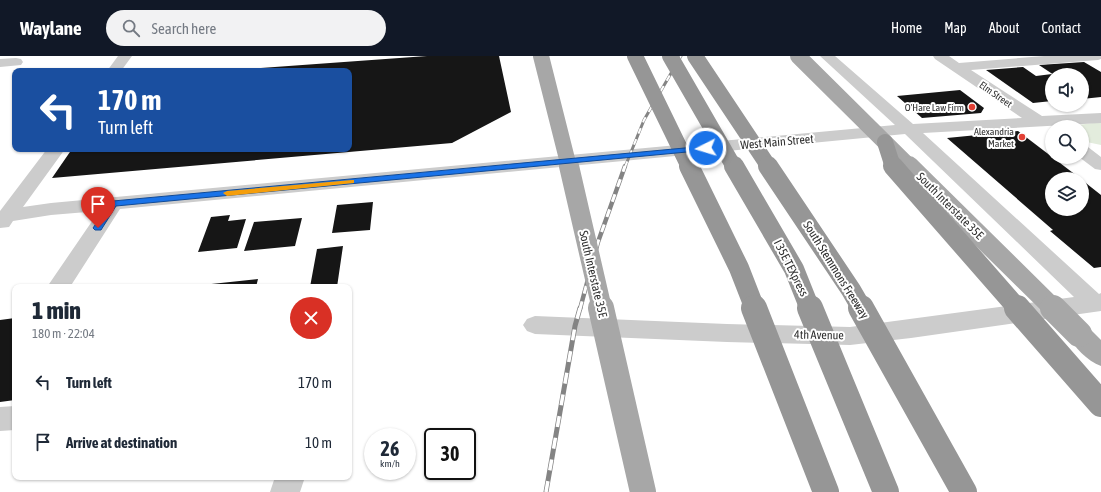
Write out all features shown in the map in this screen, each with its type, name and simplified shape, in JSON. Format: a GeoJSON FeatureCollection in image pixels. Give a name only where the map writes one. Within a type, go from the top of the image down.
{"type":"FeatureCollection","features":[{"type":"Feature","properties":{"kind":"highway"},"geometry":{"type":"LineString","coordinates":[[635,56],[739,268],[826,492]]}},
{"type":"Feature","properties":{"kind":"highway","name":"I 35E TEXpress"},"geometry":{"type":"LineString","coordinates":[[670,56],[794,269],[886,492]]}},
{"type":"Feature","properties":{"kind":"highway","name":"South Stemmons Freeway"},"geometry":{"type":"LineString","coordinates":[[695,56],[851,290],[964,492]]}},
{"type":"Feature","properties":{"kind":"highway"},"geometry":{"type":"LineString","coordinates":[[886,142],[892,165],[1101,404]]}},
{"type":"Feature","properties":{"kind":"main road","name":"South Interstate 35E"},"geometry":{"type":"LineString","coordinates":[[541,56],[571,174],[643,492]]}},
{"type":"Feature","properties":{"kind":"main road","name":"South Interstate 35E"},"geometry":{"type":"LineString","coordinates":[[798,56],[1101,356]]}},
{"type":"Feature","properties":{"kind":"street"},"geometry":{"type":"LineString","coordinates":[[116,68],[125,56]]}},
{"type":"Feature","properties":{"kind":"street"},"geometry":{"type":"LineString","coordinates":[[827,56],[909,129],[1097,303]]}},
{"type":"Feature","properties":{"kind":"street"},"geometry":{"type":"LineString","coordinates":[[947,59],[1098,56],[1101,58]]}},
{"type":"Feature","properties":{"kind":"street","name":"Elm Street"},"geometry":{"type":"LineString","coordinates":[[947,59],[1045,126]]}},
{"type":"Feature","properties":{"kind":"street"},"geometry":{"type":"LineString","coordinates":[[0,63],[16,62]]}},
{"type":"Feature","properties":{"kind":"street","name":"West Main Street"},"geometry":{"type":"LineString","coordinates":[[2,219],[51,209],[909,129],[1101,118]]}},
{"type":"Feature","properties":{"kind":"street"},"geometry":{"type":"LineString","coordinates":[[2,219],[54,152]]}},
{"type":"Feature","properties":{"kind":"street"},"geometry":{"type":"LineString","coordinates":[[1089,156],[1101,165]]}},
{"type":"Feature","properties":{"kind":"street"},"geometry":{"type":"LineString","coordinates":[[60,284],[113,204]]}},
{"type":"Feature","properties":{"kind":"street","name":"4th Avenue"},"geometry":{"type":"LineString","coordinates":[[535,325],[850,336],[912,329],[1097,303]]}},
{"type":"Feature","properties":{"kind":"street"},"geometry":{"type":"LineString","coordinates":[[0,419],[12,418]]}},
{"type":"Feature","properties":{"kind":"street"},"geometry":{"type":"LineString","coordinates":[[285,492],[289,480]]}},
{"type":"Feature","properties":{"kind":"green space"},"geometry":{"type":"Polygon","coordinates":[[[1101,122],[1101,145],[1089,142],[1089,124],[1101,122]]]}},
{"type":"Feature","properties":{"kind":"building"},"geometry":{"type":"Polygon","coordinates":[[[427,56],[499,56],[511,112],[452,143],[352,152],[352,68],[260,68],[427,56]]]}},
{"type":"Feature","properties":{"kind":"building"},"geometry":{"type":"Polygon","coordinates":[[[1084,62],[1101,72],[1101,97],[1089,98],[1089,68],[1045,69],[1039,65],[1084,62]]]}},
{"type":"Feature","properties":{"kind":"building"},"geometry":{"type":"Polygon","coordinates":[[[1023,67],[1036,76],[1045,75],[1045,102],[1033,103],[986,70],[1023,67]]]}},
{"type":"Feature","properties":{"kind":"building"},"geometry":{"type":"Polygon","coordinates":[[[960,90],[984,108],[981,113],[922,118],[897,96],[960,90]]]}},
{"type":"Feature","properties":{"kind":"building"},"geometry":{"type":"Polygon","coordinates":[[[1018,131],[1045,152],[1045,164],[1061,164],[1072,172],[1045,172],[1045,216],[1089,216],[1089,186],[1101,195],[1101,267],[1094,268],[1050,231],[1053,230],[947,138],[1018,131]]]}},
{"type":"Feature","properties":{"kind":"building"},"geometry":{"type":"Polygon","coordinates":[[[70,152],[349,152],[52,178],[70,152]]]}},
{"type":"Feature","properties":{"kind":"building"},"geometry":{"type":"Polygon","coordinates":[[[373,202],[370,230],[332,233],[337,205],[373,202]]]}},
{"type":"Feature","properties":{"kind":"building"},"geometry":{"type":"Polygon","coordinates":[[[230,215],[228,221],[246,219],[237,248],[198,252],[211,217],[230,215]]]}},
{"type":"Feature","properties":{"kind":"building"},"geometry":{"type":"Polygon","coordinates":[[[302,218],[295,246],[244,251],[254,222],[302,218]]]}},
{"type":"Feature","properties":{"kind":"building"},"geometry":{"type":"Polygon","coordinates":[[[343,246],[337,284],[311,284],[317,249],[343,246]]]}},
{"type":"Feature","properties":{"kind":"building"},"geometry":{"type":"Polygon","coordinates":[[[258,279],[257,284],[211,284],[258,279]]]}},
{"type":"Feature","properties":{"kind":"building"},"geometry":{"type":"Polygon","coordinates":[[[12,318],[12,400],[0,402],[0,320],[12,318]]]}},
{"type":"Feature","properties":{"kind":"railway"},"geometry":{"type":"LineString","coordinates":[[625,167],[644,120],[681,56]]}},
{"type":"Feature","properties":{"kind":"railway"},"geometry":{"type":"LineString","coordinates":[[580,309],[598,242],[625,166]]}},
{"type":"Feature","properties":{"kind":"railway"},"geometry":{"type":"LineString","coordinates":[[546,492],[575,326],[580,308]]}},
{"type":"Feature","properties":{"kind":"slow traffic"},"geometry":{"type":"LineString","coordinates":[[227,193],[352,182]]}},
{"type":"Feature","properties":{"kind":"place","name":"O'Hare Law Firm"},"geometry":{"type":"Point","coordinates":[972,107]}},
{"type":"Feature","properties":{"kind":"place","name":"Alexandria Market"},"geometry":{"type":"Point","coordinates":[1022,137]}},
{"type":"Feature","properties":{"kind":"route"},"geometry":{"type":"LineString","coordinates":[[98,228],[113,204],[706,148]]}}]}
